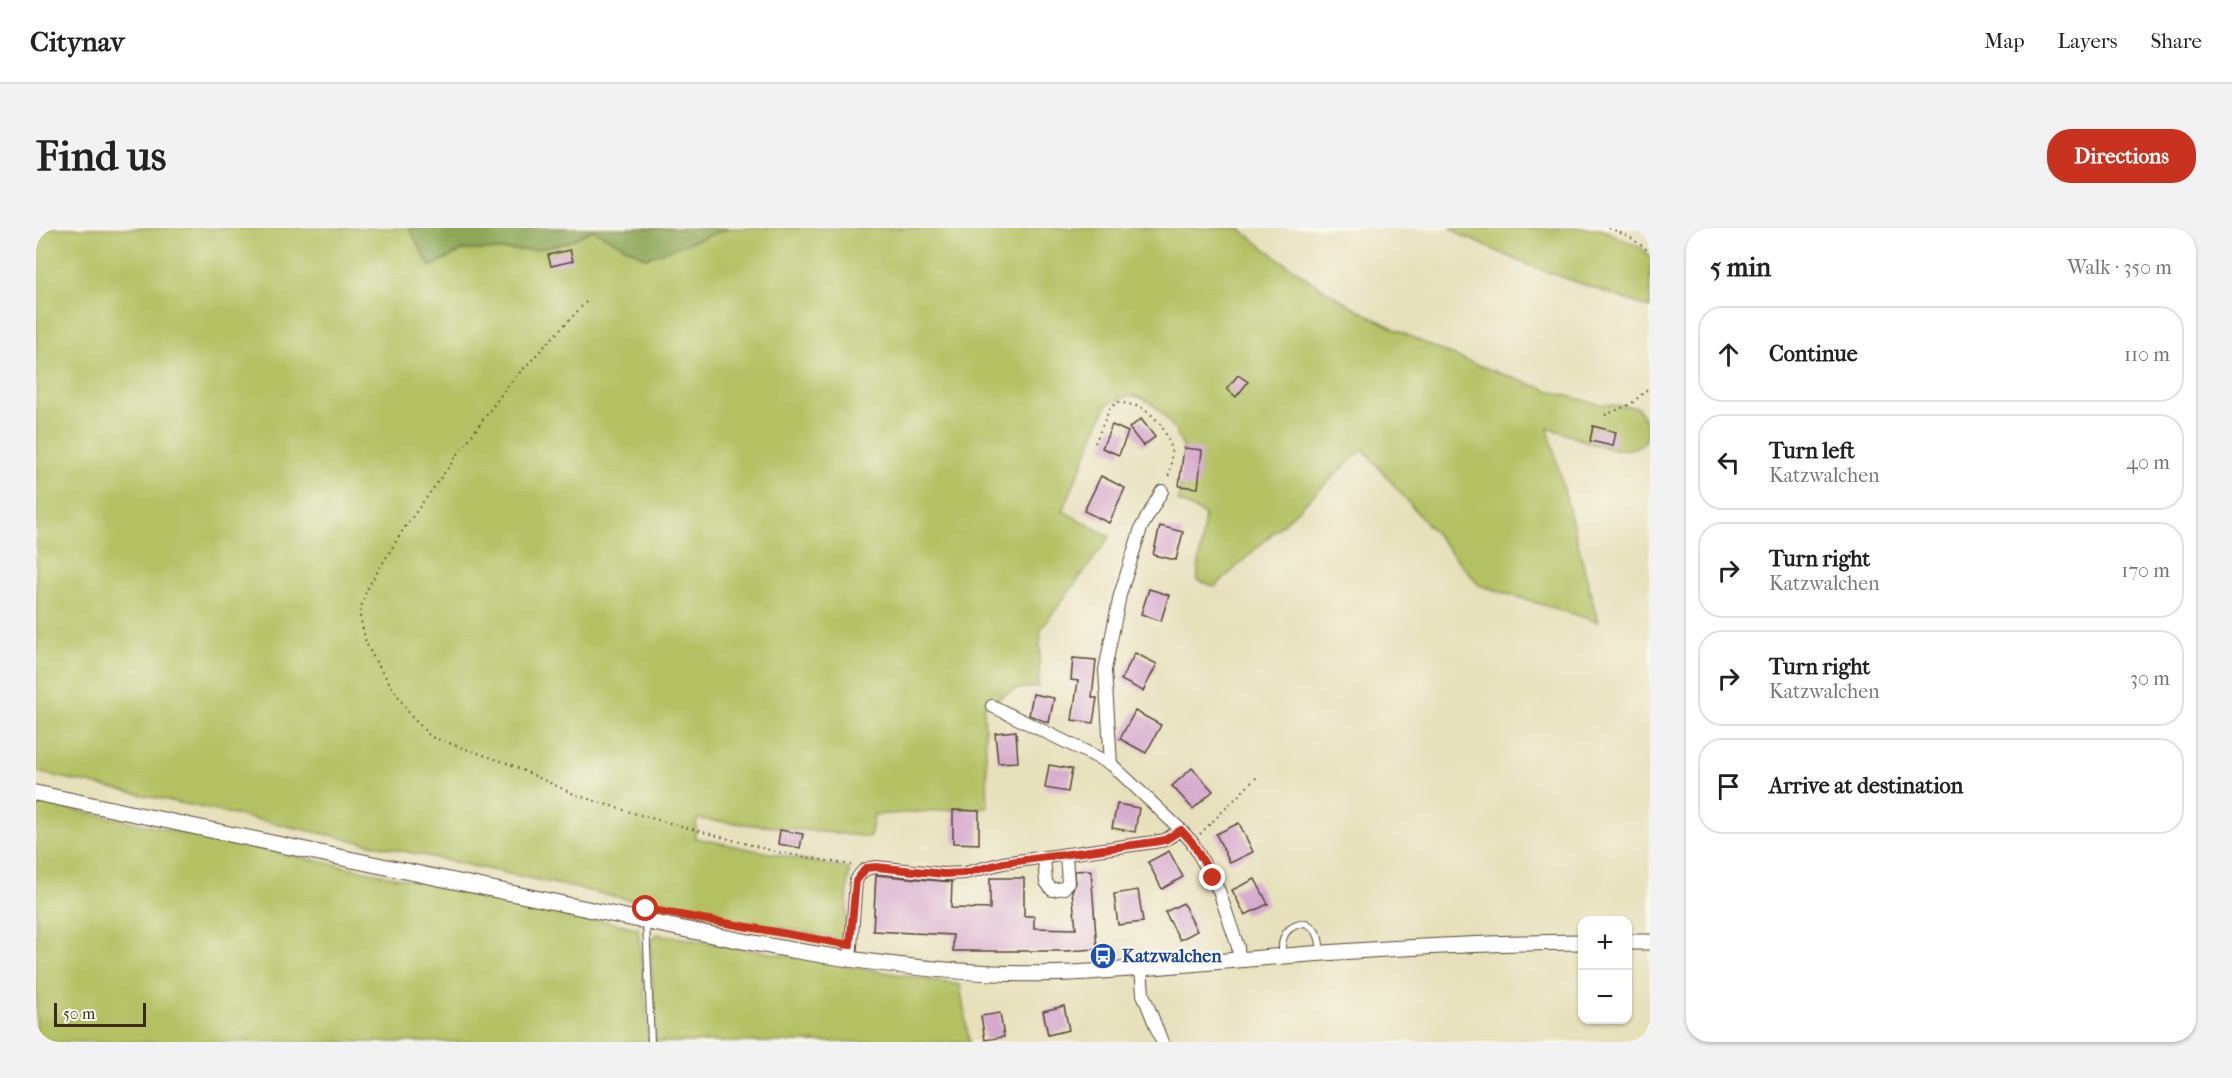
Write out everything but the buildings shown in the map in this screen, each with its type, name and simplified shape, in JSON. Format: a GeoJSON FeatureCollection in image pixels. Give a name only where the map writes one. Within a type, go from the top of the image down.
{"type":"FeatureCollection","features":[{"type":"Feature","properties":{"kind":"street"},"geometry":{"type":"LineString","coordinates":[[1111,764],[1106,670],[1120,595],[1141,528],[1162,491]]}},
{"type":"Feature","properties":{"kind":"street"},"geometry":{"type":"LineString","coordinates":[[992,706],[1111,764],[1181,830],[1192,842],[1219,891],[1238,947],[1239,959]]}},
{"type":"Feature","properties":{"kind":"street"},"geometry":{"type":"LineString","coordinates":[[36,793],[646,921],[850,959],[924,968],[997,973],[1141,968],[1239,959],[1456,945],[1578,942]]}},
{"type":"Feature","properties":{"kind":"street"},"geometry":{"type":"LineString","coordinates":[[850,959],[856,881],[866,868],[944,874],[965,873],[1003,863],[1066,856],[1165,840],[1181,830]]}},
{"type":"Feature","properties":{"kind":"street"},"geometry":{"type":"LineString","coordinates":[[1044,858],[1046,882],[1052,890],[1064,888],[1068,883],[1066,856]]}},
{"type":"Feature","properties":{"kind":"street"},"geometry":{"type":"LineString","coordinates":[[1632,942],[1650,942]]}},
{"type":"Feature","properties":{"kind":"street"},"geometry":{"type":"LineString","coordinates":[[1141,968],[1146,1007],[1162,1042]]}},
{"type":"Feature","properties":{"kind":"lane"},"geometry":{"type":"LineString","coordinates":[[646,921],[651,1042]]}},
{"type":"Feature","properties":{"kind":"lane"},"geometry":{"type":"LineString","coordinates":[[1283,957],[1282,943],[1286,932],[1298,924],[1306,923],[1314,927],[1318,933],[1321,954]]}},
{"type":"Feature","properties":{"kind":"path"},"geometry":{"type":"LineString","coordinates":[[1609,228],[1630,237],[1650,252]]}},
{"type":"Feature","properties":{"kind":"path"},"geometry":{"type":"LineString","coordinates":[[586,302],[509,384],[405,527],[368,588],[362,603],[360,616],[366,643],[411,716],[431,737],[507,763],[576,795],[777,852],[844,863],[861,873]]}},
{"type":"Feature","properties":{"kind":"path"},"geometry":{"type":"LineString","coordinates":[[1605,415],[1631,404],[1650,387]]}},
{"type":"Feature","properties":{"kind":"path"},"geometry":{"type":"LineString","coordinates":[[1095,443],[1110,408],[1118,402],[1144,409],[1160,424],[1171,444],[1171,469],[1162,491]]}},
{"type":"Feature","properties":{"kind":"path"},"geometry":{"type":"LineString","coordinates":[[1192,842],[1258,776]]}},
{"type":"Feature","properties":{"kind":"green space"},"geometry":{"type":"Polygon","coordinates":[[[36,228],[409,228],[430,267],[463,250],[532,250],[566,243],[593,230],[646,258],[730,228],[1239,228],[1300,274],[1332,294],[1365,314],[1434,347],[1469,362],[1564,395],[1601,404],[1637,407],[1646,423],[1647,436],[1646,440],[1637,447],[1625,450],[1612,449],[1548,428],[1598,622],[1479,585],[1363,449],[1215,587],[1197,580],[1205,515],[1178,501],[1184,454],[1178,436],[1165,416],[1147,401],[1129,396],[1107,404],[1063,511],[1110,537],[1041,629],[1038,687],[1015,689],[984,706],[988,807],[874,815],[870,837],[697,819],[695,838],[849,869],[845,940],[645,903],[36,772],[36,228]]]}},
{"type":"Feature","properties":{"kind":"green space"},"geometry":{"type":"Polygon","coordinates":[[[409,228],[730,228],[646,258],[593,230],[566,243],[532,250],[463,250],[430,267],[409,228]]]}},
{"type":"Feature","properties":{"kind":"green space"},"geometry":{"type":"Polygon","coordinates":[[[1451,228],[1599,228],[1642,248],[1650,258],[1650,308],[1528,265],[1461,235],[1451,228]]]}},
{"type":"Feature","properties":{"kind":"green space"},"geometry":{"type":"Polygon","coordinates":[[[36,802],[638,928],[649,1042],[36,1042],[36,802]]]}},
{"type":"Feature","properties":{"kind":"green space"},"geometry":{"type":"Polygon","coordinates":[[[657,934],[960,985],[969,1042],[656,1042],[650,943],[657,934]]]}},
{"type":"Feature","properties":{"kind":"place","name":"Katzwalchen"},"geometry":{"type":"Point","coordinates":[1103,956]}},
{"type":"Feature","properties":{"kind":"route"},"geometry":{"type":"LineString","coordinates":[[646,909],[850,945],[856,881],[866,868],[944,874],[965,873],[1003,863],[1066,856],[1165,840],[1181,830],[1192,842],[1213,878]]}}]}
